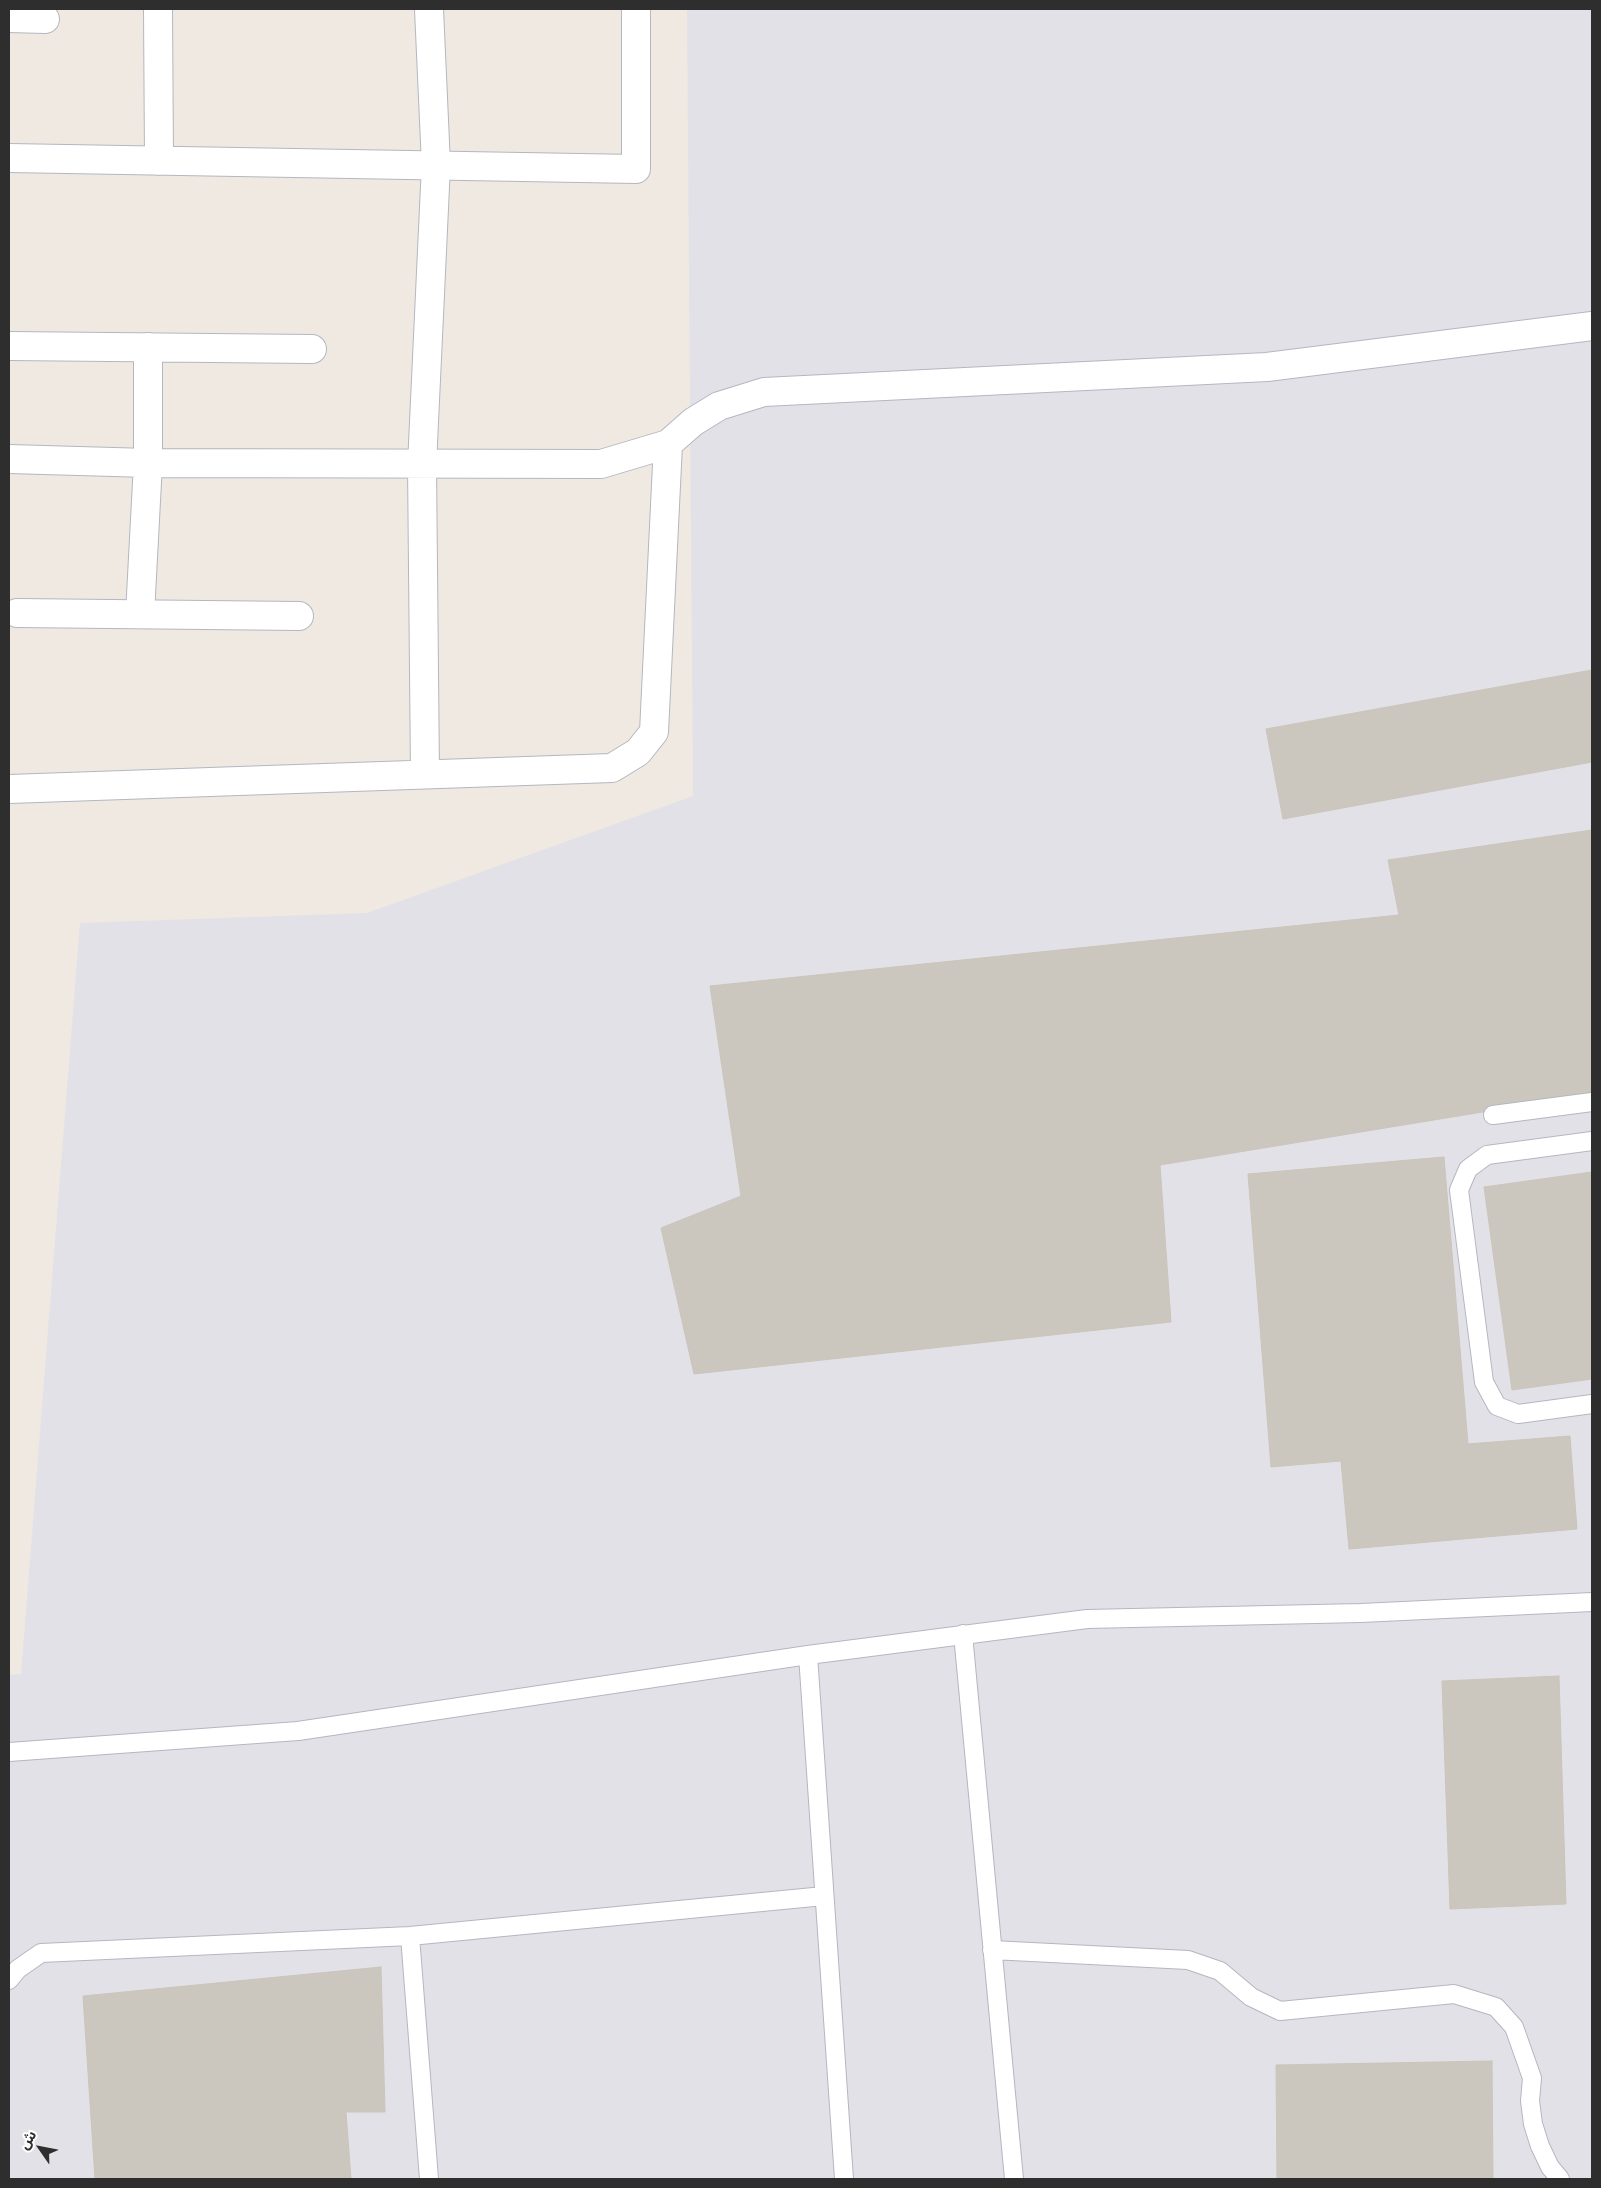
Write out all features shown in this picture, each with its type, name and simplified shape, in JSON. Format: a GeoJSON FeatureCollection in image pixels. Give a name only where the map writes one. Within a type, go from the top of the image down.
{"type":"FeatureCollection","features":[{"type":"Feature","properties":{"kind":"street"},"geometry":{"type":"LineString","coordinates":[[158,9],[160,161]]}},
{"type":"Feature","properties":{"kind":"street"},"geometry":{"type":"LineString","coordinates":[[425,774],[422,465],[436,164],[429,9]]}},
{"type":"Feature","properties":{"kind":"street"},"geometry":{"type":"LineString","coordinates":[[9,158],[636,169],[636,9]]}},
{"type":"Feature","properties":{"kind":"street"},"geometry":{"type":"LineString","coordinates":[[9,18],[45,19]]}},
{"type":"Feature","properties":{"kind":"street"},"geometry":{"type":"LineString","coordinates":[[9,459],[148,463],[601,464],[668,444],[693,422],[719,406],[764,392],[1267,366],[1592,326]]}},
{"type":"Feature","properties":{"kind":"street"},"geometry":{"type":"LineString","coordinates":[[9,346],[312,349]]}},
{"type":"Feature","properties":{"kind":"street"},"geometry":{"type":"LineString","coordinates":[[140,614],[148,463],[148,347]]}},
{"type":"Feature","properties":{"kind":"street"},"geometry":{"type":"LineString","coordinates":[[9,789],[612,768],[638,752],[654,732],[668,444]]}},
{"type":"Feature","properties":{"kind":"street"},"geometry":{"type":"LineString","coordinates":[[17,613],[299,616]]}},
{"type":"Feature","properties":{"kind":"lane"},"geometry":{"type":"LineString","coordinates":[[1493,1115],[1592,1102]]}},
{"type":"Feature","properties":{"kind":"lane"},"geometry":{"type":"LineString","coordinates":[[1592,1142],[1487,1156],[1468,1169],[1459,1190],[1484,1382],[1497,1406],[1518,1414],[1592,1404]]}},
{"type":"Feature","properties":{"kind":"lane"},"geometry":{"type":"LineString","coordinates":[[9,1752],[298,1732],[808,1655],[1087,1619],[1361,1613],[1592,1602]]}},
{"type":"Feature","properties":{"kind":"lane"},"geometry":{"type":"LineString","coordinates":[[962,1634],[1014,2179]]}},
{"type":"Feature","properties":{"kind":"lane"},"geometry":{"type":"LineString","coordinates":[[808,1655],[844,2179]]}},
{"type":"Feature","properties":{"kind":"lane"},"geometry":{"type":"LineString","coordinates":[[9,1980],[18,1969],[41,1953],[410,1936],[824,1896]]}},
{"type":"Feature","properties":{"kind":"lane"},"geometry":{"type":"LineString","coordinates":[[410,1936],[429,2179]]}},
{"type":"Feature","properties":{"kind":"lane"},"geometry":{"type":"LineString","coordinates":[[992,1950],[1188,1960],[1220,1971],[1251,1997],[1280,2012],[1454,1994],[1496,2007],[1514,2027],[1532,2078],[1530,2101],[1533,2124],[1540,2146],[1550,2167],[1560,2179]]}},
{"type":"Feature","properties":{"kind":"shaded area"},"geometry":{"type":"Polygon","coordinates":[[[687,9],[1592,9],[1592,2179],[9,2179],[9,1675],[21,1674],[80,923],[367,913],[693,796],[687,9]]]}},
{"type":"Feature","properties":{"kind":"building"},"geometry":{"type":"Polygon","coordinates":[[[1592,670],[1592,762],[1283,819],[1266,729],[1592,670]]]}},
{"type":"Feature","properties":{"kind":"building"},"geometry":{"type":"Polygon","coordinates":[[[1592,830],[1592,1094],[1160,1165],[1171,1322],[694,1374],[661,1228],[741,1196],[710,986],[1399,915],[1388,860],[1592,830]]]}},
{"type":"Feature","properties":{"kind":"building"},"geometry":{"type":"Polygon","coordinates":[[[1444,1157],[1468,1444],[1570,1436],[1577,1529],[1349,1549],[1341,1461],[1271,1467],[1248,1174],[1444,1157]]]}},
{"type":"Feature","properties":{"kind":"building"},"geometry":{"type":"Polygon","coordinates":[[[1592,1172],[1592,1379],[1512,1390],[1484,1187],[1592,1172]]]}},
{"type":"Feature","properties":{"kind":"building"},"geometry":{"type":"Polygon","coordinates":[[[1559,1676],[1566,1904],[1450,1909],[1442,1681],[1559,1676]]]}},
{"type":"Feature","properties":{"kind":"building"},"geometry":{"type":"Polygon","coordinates":[[[381,1967],[385,2112],[346,2112],[351,2179],[95,2179],[83,1996],[381,1967]]]}},
{"type":"Feature","properties":{"kind":"building"},"geometry":{"type":"Polygon","coordinates":[[[1492,2061],[1493,2179],[1277,2179],[1276,2065],[1492,2061]]]}}]}
